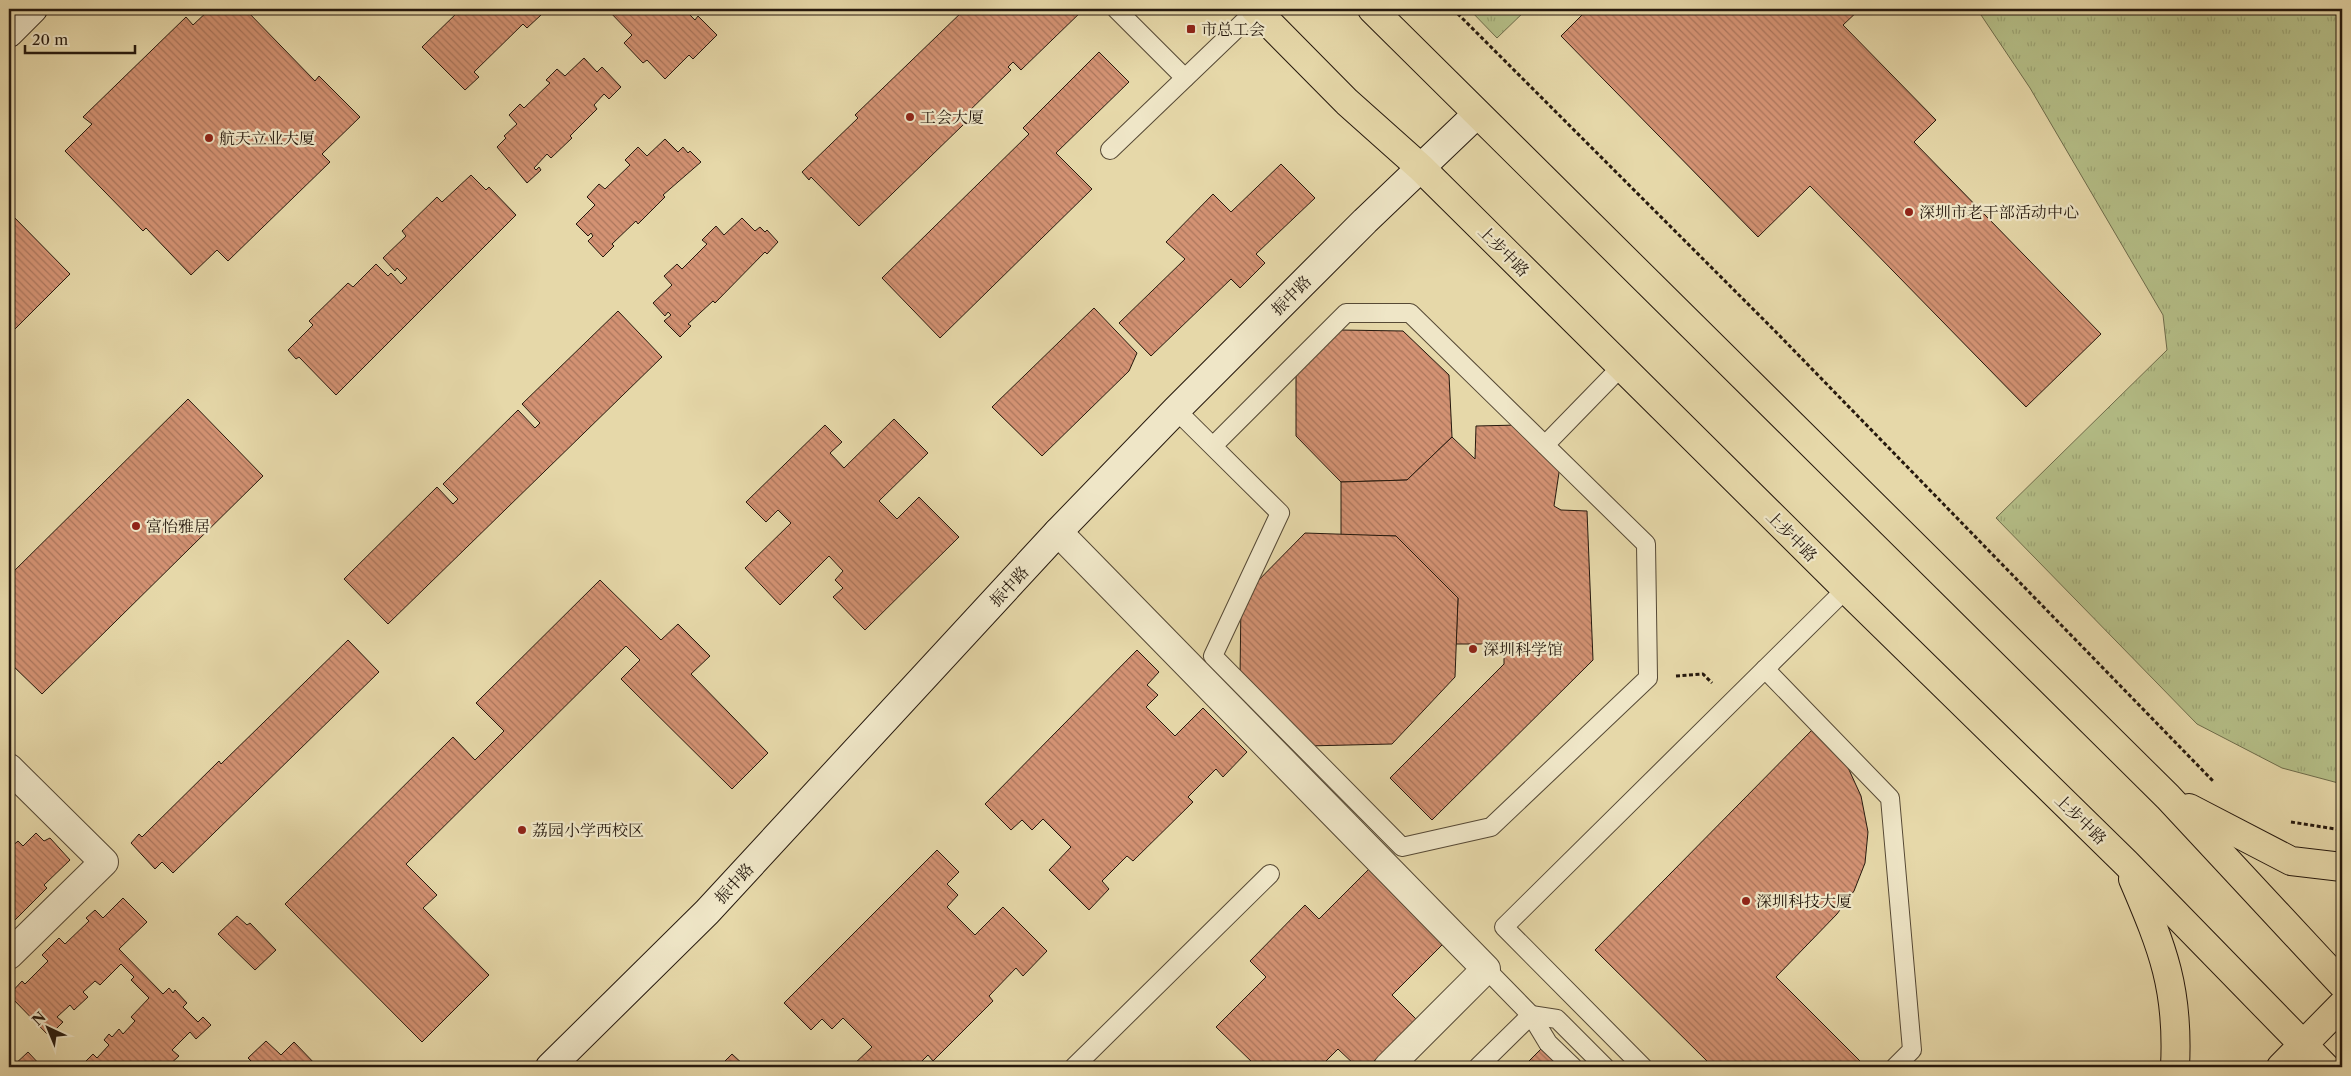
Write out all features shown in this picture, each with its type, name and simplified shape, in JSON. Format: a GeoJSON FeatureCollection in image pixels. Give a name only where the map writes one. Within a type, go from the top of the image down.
{"type":"FeatureCollection","features":[{"type":"Feature","properties":{"kind":"main road","name":"上步中路"},"geometry":{"type":"LineString","coordinates":[[1255,9],[1347,102],[1422,168],[1621,367],[2126,864],[2325,1067]]}},
{"type":"Feature","properties":{"kind":"main road"},"geometry":{"type":"LineString","coordinates":[[1372,9],[2168,797],[2342,984]]}},
{"type":"Feature","properties":{"kind":"main road"},"geometry":{"type":"LineString","coordinates":[[2168,797],[2291,861],[2342,867]]}},
{"type":"Feature","properties":{"kind":"main road"},"geometry":{"type":"LineString","coordinates":[[2126,864],[2167,964],[2176,1024],[2175,1067]]}},
{"type":"Feature","properties":{"kind":"main road"},"geometry":{"type":"LineString","coordinates":[[2280,1067],[2342,1005]]}},
{"type":"Feature","properties":{"kind":"street"},"geometry":{"type":"LineString","coordinates":[[9,33],[33,9]]}},
{"type":"Feature","properties":{"kind":"street","name":"振中路"},"geometry":{"type":"LineString","coordinates":[[550,1067],[707,912],[1058,532],[1176,410],[1365,221],[1477,114]]}},
{"type":"Feature","properties":{"kind":"street"},"geometry":{"type":"LineString","coordinates":[[1058,532],[1486,969],[1388,1067]]}},
{"type":"Feature","properties":{"kind":"street"},"geometry":{"type":"LineString","coordinates":[[9,768],[104,862],[9,955]]}},
{"type":"Feature","properties":{"kind":"lane"},"geometry":{"type":"LineString","coordinates":[[1116,9],[1185,78]]}},
{"type":"Feature","properties":{"kind":"lane"},"geometry":{"type":"LineString","coordinates":[[1110,150],[1255,9]]}},
{"type":"Feature","properties":{"kind":"lane"},"geometry":{"type":"LineString","coordinates":[[1176,410],[1280,514],[1213,656],[1402,847],[1491,827],[1648,678],[1646,544],[1410,313],[1346,313],[1213,446]]}},
{"type":"Feature","properties":{"kind":"lane"},"geometry":{"type":"LineString","coordinates":[[1545,445],[1621,367]]}},
{"type":"Feature","properties":{"kind":"lane"},"geometry":{"type":"LineString","coordinates":[[1643,1067],[1504,927],[1846,589]]}},
{"type":"Feature","properties":{"kind":"lane"},"geometry":{"type":"LineString","coordinates":[[1765,669],[1890,798],[1912,1050],[1895,1067]]}},
{"type":"Feature","properties":{"kind":"lane"},"geometry":{"type":"LineString","coordinates":[[1074,1067],[1270,874]]}},
{"type":"Feature","properties":{"kind":"lane"},"geometry":{"type":"LineString","coordinates":[[1486,969],[1531,1015],[1548,1042],[1573,1067]]}},
{"type":"Feature","properties":{"kind":"lane"},"geometry":{"type":"LineString","coordinates":[[1478,1067],[1531,1015]]}},
{"type":"Feature","properties":{"kind":"lane"},"geometry":{"type":"LineString","coordinates":[[1531,1015],[1557,1019],[1604,1067]]}},
{"type":"Feature","properties":{"kind":"path"},"geometry":{"type":"LineString","coordinates":[[1453,9],[1776,332],[2138,706],[2217,784]]}},
{"type":"Feature","properties":{"kind":"path"},"geometry":{"type":"LineString","coordinates":[[1648,678],[1703,674],[1731,702]]}},
{"type":"Feature","properties":{"kind":"path"},"geometry":{"type":"LineString","coordinates":[[2288,822],[2342,830]]}},
{"type":"Feature","properties":{"kind":"green space"},"geometry":{"type":"Polygon","coordinates":[[[1469,9],[1527,9],[1497,38],[1469,9]]]}},
{"type":"Feature","properties":{"kind":"green space"},"geometry":{"type":"Polygon","coordinates":[[[1977,9],[2342,9],[2342,784],[2282,768],[2197,724],[1996,518],[2167,350],[2163,315],[2030,88],[1977,9]]]}},
{"type":"Feature","properties":{"kind":"building","name":"航天立业大厦"},"geometry":{"type":"Polygon","coordinates":[[[210,9],[245,9],[315,81],[319,76],[360,117],[322,154],[330,162],[228,261],[217,250],[191,275],[146,228],[143,231],[65,151],[92,124],[83,117],[186,17],[193,25],[210,9]]]}},
{"type":"Feature","properties":{"kind":"building"},"geometry":{"type":"Polygon","coordinates":[[[461,9],[536,9],[541,15],[527,28],[523,24],[474,72],[479,77],[465,90],[422,47],[461,9]]]}},
{"type":"Feature","properties":{"kind":"building"},"geometry":{"type":"Polygon","coordinates":[[[607,9],[684,9],[695,20],[698,16],[717,35],[693,59],[689,55],[665,79],[647,60],[643,63],[624,43],[632,35],[607,9]]]}},
{"type":"Feature","properties":{"kind":"building","name":"工会大厦"},"geometry":{"type":"Polygon","coordinates":[[[965,9],[1084,9],[1021,70],[1013,62],[1008,67],[1011,70],[960,120],[964,124],[859,226],[811,177],[809,180],[802,172],[858,118],[855,115],[965,9]]]}},
{"type":"Feature","properties":{"kind":"building","name":"深圳市老干部活动中心"},"geometry":{"type":"Polygon","coordinates":[[[1588,9],[1860,9],[1843,25],[1936,120],[1914,142],[2101,334],[2026,407],[1810,186],[1758,237],[1561,36],[1588,9]]]}},
{"type":"Feature","properties":{"kind":"building"},"geometry":{"type":"Polygon","coordinates":[[[1099,52],[1129,82],[1056,153],[1092,189],[940,338],[882,278],[1029,134],[1023,128],[1099,52]]]}},
{"type":"Feature","properties":{"kind":"building"},"geometry":{"type":"Polygon","coordinates":[[[584,58],[597,72],[602,67],[621,87],[609,99],[604,94],[594,105],[597,109],[570,136],[572,138],[551,158],[547,154],[534,168],[536,170],[539,167],[541,170],[527,183],[497,147],[506,138],[504,136],[517,124],[509,115],[520,104],[524,108],[550,83],[546,80],[557,69],[565,76],[584,58]]]}},
{"type":"Feature","properties":{"kind":"building"},"geometry":{"type":"Polygon","coordinates":[[[665,139],[678,152],[683,147],[701,162],[663,195],[665,197],[638,224],[636,221],[612,244],[614,246],[603,257],[588,241],[593,236],[591,233],[588,236],[576,224],[595,205],[587,197],[599,184],[605,189],[630,165],[625,160],[638,147],[647,156],[665,139]]]}},
{"type":"Feature","properties":{"kind":"building"},"geometry":{"type":"Polygon","coordinates":[[[1281,164],[1315,198],[1256,254],[1265,263],[1240,288],[1231,279],[1151,356],[1119,323],[1185,259],[1166,242],[1213,194],[1231,212],[1281,164]]]}},
{"type":"Feature","properties":{"kind":"building"},"geometry":{"type":"Polygon","coordinates":[[[471,175],[486,190],[489,187],[516,215],[336,395],[299,357],[296,359],[288,350],[313,325],[309,321],[348,283],[353,287],[376,264],[388,276],[391,273],[401,284],[407,278],[397,268],[395,271],[383,258],[406,236],[402,231],[437,197],[442,202],[471,175]]]}},
{"type":"Feature","properties":{"kind":"building"},"geometry":{"type":"Polygon","coordinates":[[[9,212],[70,274],[9,335],[9,212]]]}},
{"type":"Feature","properties":{"kind":"building"},"geometry":{"type":"Polygon","coordinates":[[[742,218],[755,231],[760,227],[765,232],[767,230],[778,242],[767,254],[765,252],[715,303],[713,301],[688,324],[691,326],[680,337],[664,321],[671,315],[668,312],[665,316],[653,303],[672,285],[664,276],[677,264],[682,269],[707,244],[702,240],[716,226],[724,235],[742,218]]]}},
{"type":"Feature","properties":{"kind":"building"},"geometry":{"type":"Polygon","coordinates":[[[1094,308],[1137,353],[1129,371],[1042,456],[992,407],[1094,308]]]}},
{"type":"Feature","properties":{"kind":"building"},"geometry":{"type":"Polygon","coordinates":[[[618,311],[662,357],[388,624],[344,579],[437,487],[453,504],[458,499],[443,484],[518,410],[535,428],[540,423],[522,404],[618,311]]]}},
{"type":"Feature","properties":{"kind":"building"},"geometry":{"type":"Polygon","coordinates":[[[1341,330],[1403,331],[1449,375],[1452,437],[1407,480],[1341,482],[1296,436],[1296,375],[1341,330]]]}},
{"type":"Feature","properties":{"kind":"building","name":"富怡雅居"},"geometry":{"type":"Polygon","coordinates":[[[188,399],[263,476],[42,694],[9,662],[9,576],[188,399]]]}},
{"type":"Feature","properties":{"kind":"building"},"geometry":{"type":"Polygon","coordinates":[[[894,419],[928,453],[879,501],[897,519],[919,497],[959,537],[865,630],[833,597],[843,588],[835,580],[843,571],[829,556],[780,605],[745,568],[791,523],[778,510],[766,522],[746,502],[825,425],[842,442],[830,453],[844,468],[894,419]]]}},
{"type":"Feature","properties":{"kind":"building"},"geometry":{"type":"Polygon","coordinates":[[[1519,425],[1560,466],[1554,506],[1561,510],[1587,511],[1593,660],[1432,820],[1390,778],[1504,664],[1504,644],[1456,644],[1458,598],[1396,536],[1341,535],[1341,482],[1407,480],[1452,437],[1475,459],[1476,426],[1519,425]]]}},
{"type":"Feature","properties":{"kind":"building"},"geometry":{"type":"Polygon","coordinates":[[[1305,533],[1396,536],[1458,598],[1455,677],[1392,744],[1306,746],[1240,680],[1241,598],[1305,533]]]}},
{"type":"Feature","properties":{"kind":"building"},"geometry":{"type":"Polygon","coordinates":[[[600,580],[661,640],[678,624],[710,656],[691,674],[768,753],[732,789],[621,679],[640,660],[626,646],[406,864],[437,895],[423,908],[489,975],[422,1042],[285,904],[453,737],[475,760],[504,731],[476,703],[600,580]]]}},
{"type":"Feature","properties":{"kind":"building"},"geometry":{"type":"Polygon","coordinates":[[[348,640],[379,672],[173,873],[162,862],[155,869],[131,843],[139,834],[142,837],[219,761],[221,764],[348,640]]]}},
{"type":"Feature","properties":{"kind":"building"},"geometry":{"type":"Polygon","coordinates":[[[1137,650],[1159,672],[1147,685],[1158,695],[1146,707],[1175,736],[1203,708],[1247,752],[1223,777],[1216,769],[1188,797],[1193,802],[1133,861],[1127,856],[1102,881],[1109,889],[1089,910],[1049,870],[1071,847],[1043,819],[1032,830],[1022,820],[1011,830],[985,804],[1137,650]]]}},
{"type":"Feature","properties":{"kind":"building","name":"深圳科技大厦"},"geometry":{"type":"Polygon","coordinates":[[[1814,728],[1845,761],[1861,796],[1868,832],[1865,863],[1854,891],[1837,914],[1776,977],[1862,1063],[1858,1067],[1713,1067],[1595,950],[1814,728]]]}},
{"type":"Feature","properties":{"kind":"building"},"geometry":{"type":"Polygon","coordinates":[[[36,833],[44,841],[50,838],[70,860],[44,885],[47,888],[9,926],[9,849],[18,841],[23,846],[36,833]]]}},
{"type":"Feature","properties":{"kind":"building"},"geometry":{"type":"Polygon","coordinates":[[[937,850],[959,872],[947,884],[958,895],[947,907],[975,935],[1003,907],[1047,951],[1023,976],[1016,968],[989,996],[993,1001],[933,1061],[928,1055],[916,1067],[851,1067],[872,1047],[843,1018],[832,1029],[822,1019],[811,1030],[784,1003],[937,850]]]}},
{"type":"Feature","properties":{"kind":"building"},"geometry":{"type":"Polygon","coordinates":[[[1371,867],[1446,941],[1392,995],[1416,1019],[1368,1067],[1357,1067],[1338,1049],[1320,1067],[1257,1067],[1216,1027],[1266,977],[1250,961],[1305,905],[1319,919],[1371,867]]]}},
{"type":"Feature","properties":{"kind":"building"},"geometry":{"type":"Polygon","coordinates":[[[123,898],[147,922],[119,949],[163,994],[169,988],[173,993],[175,990],[187,1003],[183,1007],[198,1022],[203,1017],[211,1025],[196,1039],[190,1032],[172,1050],[179,1056],[167,1067],[156,1065],[154,1067],[80,1067],[93,1054],[97,1058],[109,1045],[104,1040],[109,1034],[112,1037],[119,1029],[123,1034],[135,1021],[131,1017],[149,998],[131,980],[134,977],[121,964],[100,985],[95,981],[83,992],[88,997],[74,1010],[70,1005],[57,1017],[63,1022],[49,1036],[9,995],[22,981],[25,984],[48,961],[42,955],[59,938],[65,944],[89,921],[86,918],[95,910],[103,918],[123,898]]]}},
{"type":"Feature","properties":{"kind":"building"},"geometry":{"type":"Polygon","coordinates":[[[237,916],[247,925],[250,923],[276,950],[255,970],[218,934],[237,916]]]}},
{"type":"Feature","properties":{"kind":"building"},"geometry":{"type":"Polygon","coordinates":[[[266,1041],[281,1055],[294,1042],[318,1067],[251,1067],[254,1064],[248,1058],[266,1041]]]}},
{"type":"Feature","properties":{"kind":"building"},"geometry":{"type":"Polygon","coordinates":[[[1542,1048],[1561,1067],[1523,1067],[1542,1048]]]}},
{"type":"Feature","properties":{"kind":"building"},"geometry":{"type":"Polygon","coordinates":[[[28,1052],[42,1067],[12,1067],[28,1052]]]}},
{"type":"Feature","properties":{"kind":"building"},"geometry":{"type":"Polygon","coordinates":[[[732,1054],[746,1067],[719,1067],[732,1054]]]}},
{"type":"Feature","properties":{"kind":"place","name":"市总工会"},"geometry":{"type":"Point","coordinates":[1191,29]}},
{"type":"Feature","properties":{"kind":"place","name":"工会大厦"},"geometry":{"type":"Point","coordinates":[910,117]}},
{"type":"Feature","properties":{"kind":"place","name":"航天立业大厦"},"geometry":{"type":"Point","coordinates":[209,138]}},
{"type":"Feature","properties":{"kind":"place","name":"深圳市老干部活动中心"},"geometry":{"type":"Point","coordinates":[1909,212]}},
{"type":"Feature","properties":{"kind":"place","name":"富怡雅居"},"geometry":{"type":"Point","coordinates":[136,526]}},
{"type":"Feature","properties":{"kind":"place","name":"深圳科学馆"},"geometry":{"type":"Point","coordinates":[1473,649]}},
{"type":"Feature","properties":{"kind":"place","name":"荔园小学西校区"},"geometry":{"type":"Point","coordinates":[522,830]}},
{"type":"Feature","properties":{"kind":"place","name":"深圳科技大厦"},"geometry":{"type":"Point","coordinates":[1746,901]}}]}
